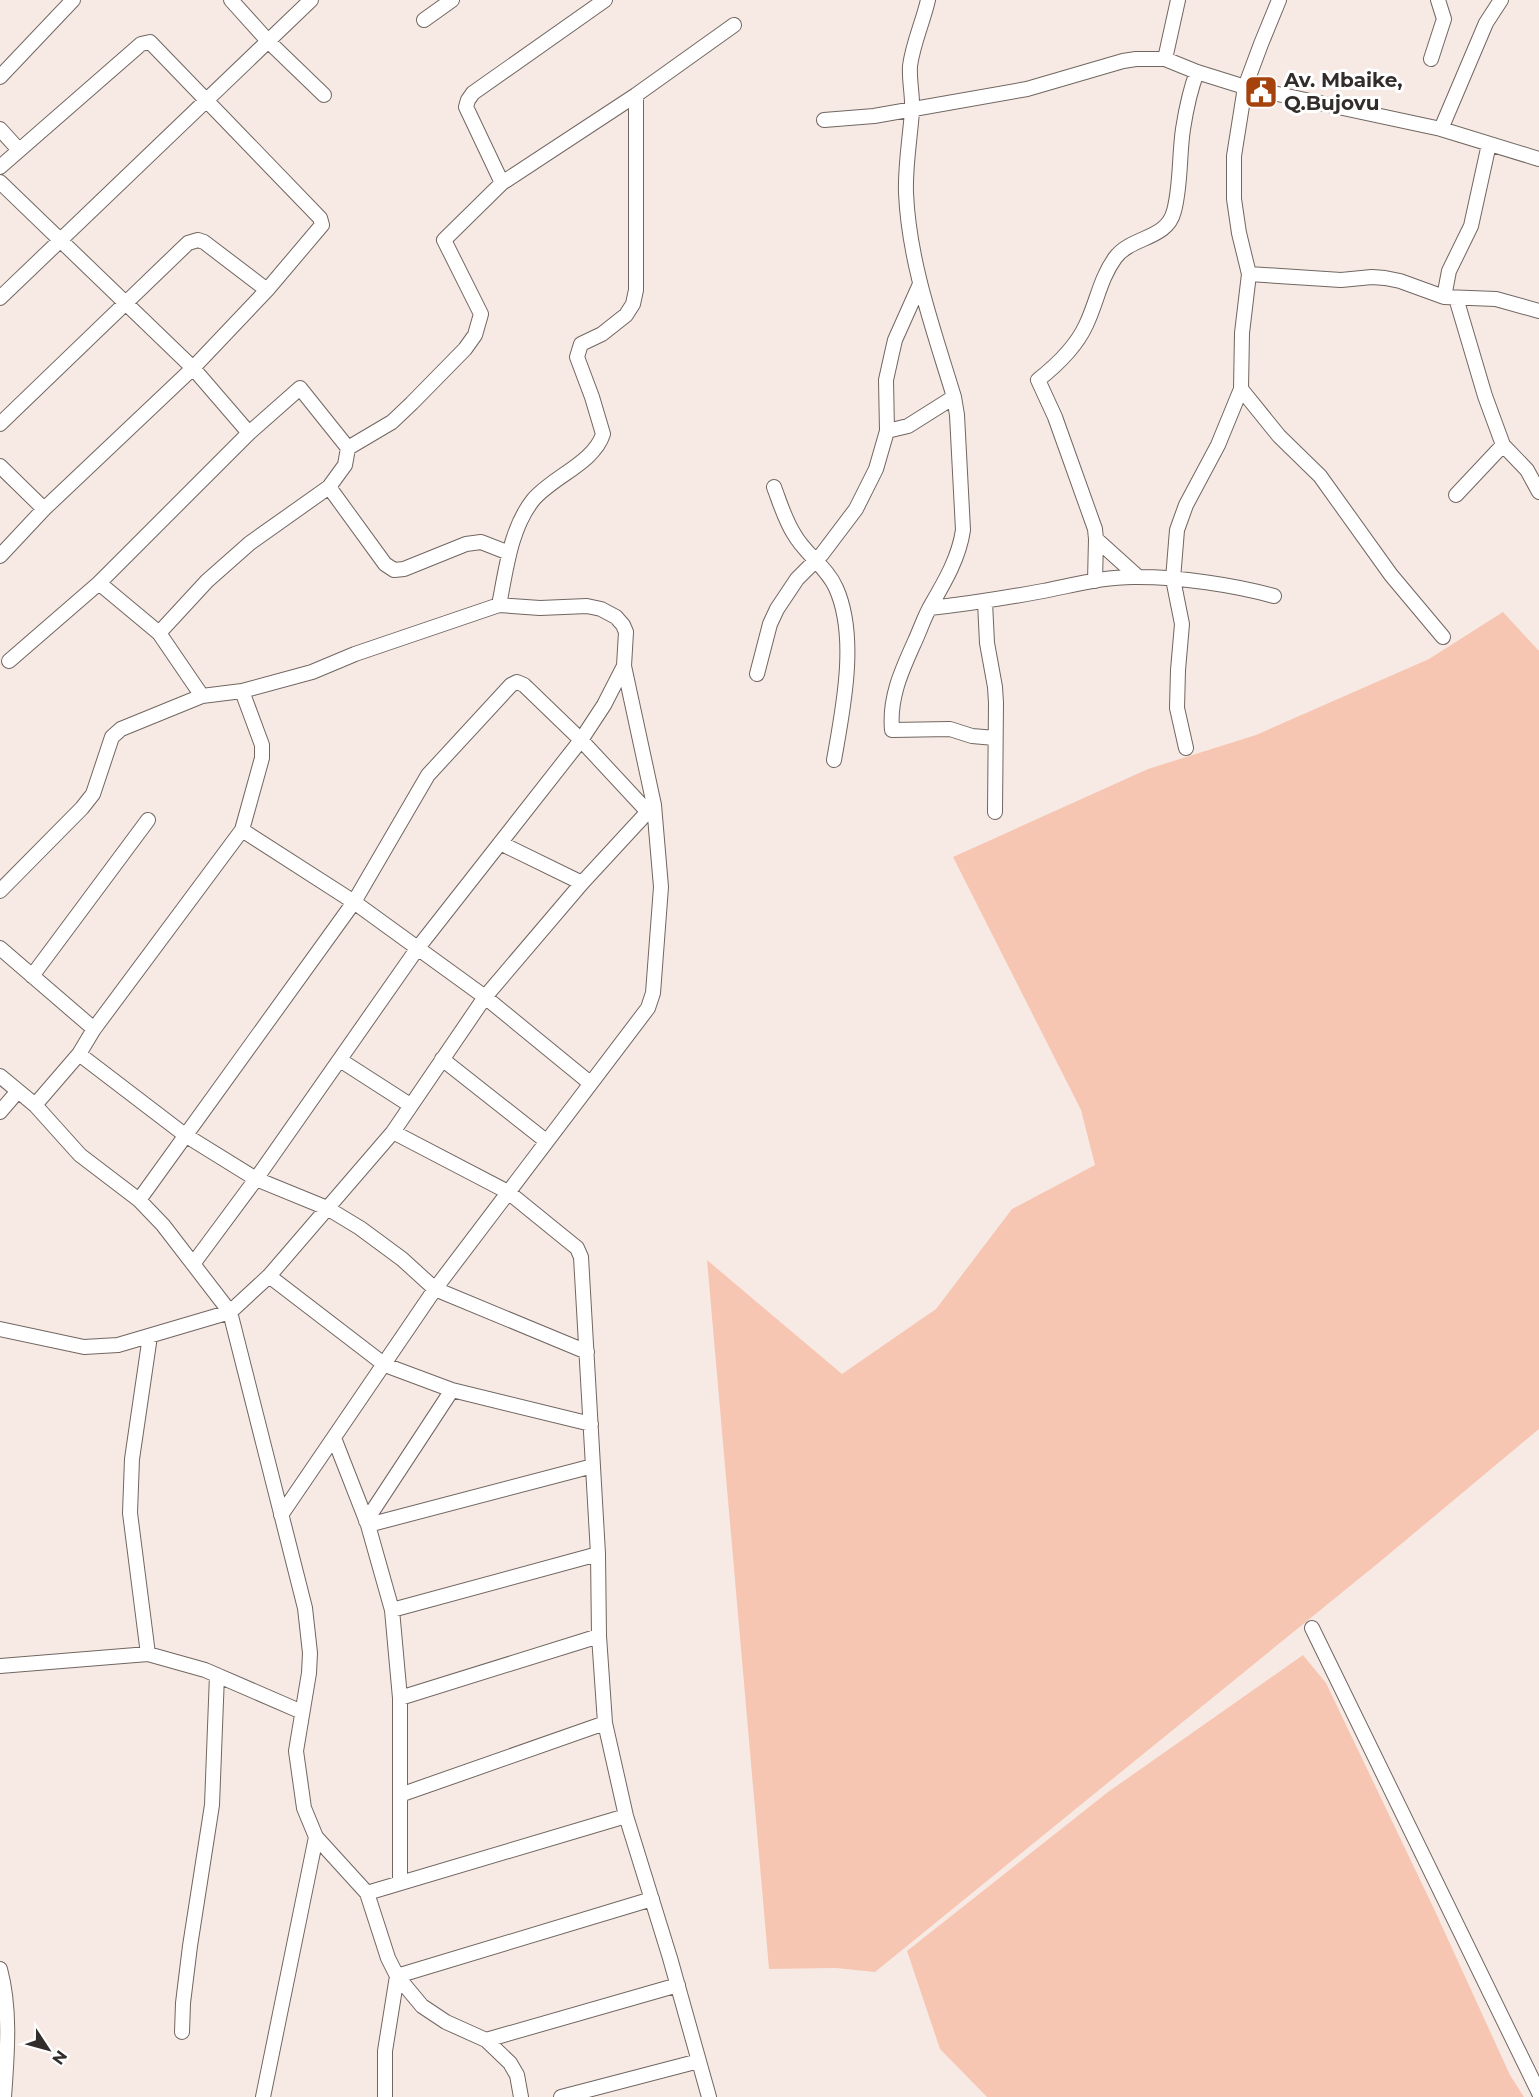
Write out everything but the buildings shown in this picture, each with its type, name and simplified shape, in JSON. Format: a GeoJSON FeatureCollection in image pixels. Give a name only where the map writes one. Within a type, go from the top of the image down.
{"type":"FeatureCollection","features":[{"type":"Feature","properties":{"kind":"street"},"geometry":{"type":"LineString","coordinates":[[0,77],[73,0]]}},
{"type":"Feature","properties":{"kind":"street"},"geometry":{"type":"LineString","coordinates":[[231,0],[268,41],[324,95]]}},
{"type":"Feature","properties":{"kind":"street"},"geometry":{"type":"LineString","coordinates":[[0,298],[310,0]]}},
{"type":"Feature","properties":{"kind":"street"},"geometry":{"type":"LineString","coordinates":[[424,20],[452,0]]}},
{"type":"Feature","properties":{"kind":"street"},"geometry":{"type":"LineString","coordinates":[[502,183],[466,107],[468,100],[473,93],[605,0]]}},
{"type":"Feature","properties":{"kind":"street"},"geometry":{"type":"LineString","coordinates":[[928,0],[914,44],[910,66],[912,109],[906,158],[906,194],[909,229],[920,284],[954,397],[963,530],[961,543],[948,576],[930,608],[896,682],[891,719],[892,730],[950,729],[972,736],[995,738]]}},
{"type":"Feature","properties":{"kind":"street"},"geometry":{"type":"LineString","coordinates":[[1166,59],[1178,0]]}},
{"type":"Feature","properties":{"kind":"street"},"geometry":{"type":"LineString","coordinates":[[1186,748],[1177,708],[1182,615],[1173,579],[1177,530],[1182,515],[1218,445],[1241,389],[1242,333],[1249,274],[1234,199],[1235,148],[1245,87],[1279,0]]}},
{"type":"Feature","properties":{"kind":"street"},"geometry":{"type":"LineString","coordinates":[[1431,59],[1444,18],[1438,0]]}},
{"type":"Feature","properties":{"kind":"street"},"geometry":{"type":"LineString","coordinates":[[1441,129],[1485,23],[1501,0]]}},
{"type":"Feature","properties":{"kind":"street"},"geometry":{"type":"LineString","coordinates":[[348,448],[392,422],[465,349],[475,334],[481,314],[444,240],[502,183],[636,95],[734,25]]}},
{"type":"Feature","properties":{"kind":"street"},"geometry":{"type":"LineString","coordinates":[[0,167],[141,44],[146,43],[154,45],[322,221],[321,229],[193,368],[44,509],[0,556]]}},
{"type":"Feature","properties":{"kind":"street"},"geometry":{"type":"LineString","coordinates":[[824,120],[874,116],[1027,89],[1123,61],[1166,59],[1197,72],[1245,87],[1441,129],[1539,159]]}},
{"type":"Feature","properties":{"kind":"street"},"geometry":{"type":"LineString","coordinates":[[1095,581],[1095,529],[1055,417],[1038,380],[1051,370],[1079,337],[1086,325],[1102,280],[1116,257],[1124,248],[1157,234],[1167,226],[1174,213],[1186,111],[1197,72]]}},
{"type":"Feature","properties":{"kind":"street"},"geometry":{"type":"LineString","coordinates":[[499,605],[509,553],[531,502],[595,448],[603,434],[577,351],[580,344],[602,334],[626,315],[633,304],[636,290],[636,95]]}},
{"type":"Feature","properties":{"kind":"street"},"geometry":{"type":"LineString","coordinates":[[0,129],[19,150]]}},
{"type":"Feature","properties":{"kind":"street"},"geometry":{"type":"LineString","coordinates":[[1489,144],[1471,226],[1449,271],[1450,298],[1503,445],[1527,470],[1539,492]]}},
{"type":"Feature","properties":{"kind":"street"},"geometry":{"type":"LineString","coordinates":[[0,182],[193,368],[249,433]]}},
{"type":"Feature","properties":{"kind":"street"},"geometry":{"type":"LineString","coordinates":[[0,424],[188,243],[198,240],[204,242],[267,290]]}},
{"type":"Feature","properties":{"kind":"street"},"geometry":{"type":"LineString","coordinates":[[1249,274],[1350,280],[1385,278],[1400,280],[1450,298],[1496,299],[1539,311]]}},
{"type":"Feature","properties":{"kind":"street"},"geometry":{"type":"LineString","coordinates":[[757,674],[770,624],[777,609],[798,579],[816,561],[850,518],[876,470],[887,431],[886,387],[895,340],[920,284]]}},
{"type":"Feature","properties":{"kind":"street"},"geometry":{"type":"LineString","coordinates":[[9,661],[99,583],[249,433],[300,388],[348,448],[345,465],[328,487],[258,537],[207,581],[159,633]]}},
{"type":"Feature","properties":{"kind":"street"},"geometry":{"type":"LineString","coordinates":[[1241,389],[1279,436],[1320,476],[1390,575],[1443,636]]}},
{"type":"Feature","properties":{"kind":"street"},"geometry":{"type":"LineString","coordinates":[[887,431],[908,426],[954,397]]}},
{"type":"Feature","properties":{"kind":"street"},"geometry":{"type":"LineString","coordinates":[[1456,495],[1503,445]]}},
{"type":"Feature","properties":{"kind":"street"},"geometry":{"type":"LineString","coordinates":[[0,466],[44,509]]}},
{"type":"Feature","properties":{"kind":"street"},"geometry":{"type":"LineString","coordinates":[[328,487],[385,564],[394,570],[404,569],[466,544],[481,542],[509,553]]}},
{"type":"Feature","properties":{"kind":"street"},"geometry":{"type":"LineString","coordinates":[[774,487],[794,535],[836,587],[844,610],[847,652],[834,760]]}},
{"type":"Feature","properties":{"kind":"street"},"geometry":{"type":"LineString","coordinates":[[1096,539],[1137,576]]}},
{"type":"Feature","properties":{"kind":"street"},"geometry":{"type":"LineString","coordinates":[[930,608],[985,602],[1095,581],[1137,576],[1249,589],[1274,596]]}},
{"type":"Feature","properties":{"kind":"street"},"geometry":{"type":"LineString","coordinates":[[99,583],[159,633],[202,696]]}},
{"type":"Feature","properties":{"kind":"street"},"geometry":{"type":"LineString","coordinates":[[985,602],[987,643],[996,695],[995,812]]}},
{"type":"Feature","properties":{"kind":"street"},"geometry":{"type":"LineString","coordinates":[[0,891],[93,794],[112,737],[121,729],[202,696],[242,692],[312,672],[355,654],[499,605],[540,608],[587,606],[601,609],[616,617],[623,625],[626,632],[624,666],[651,808],[661,887],[653,993],[648,1008],[435,1289],[281,1515]]}},
{"type":"Feature","properties":{"kind":"street"},"geometry":{"type":"LineString","coordinates":[[193,1264],[256,1179],[417,949],[581,740],[604,705],[624,666]]}},
{"type":"Feature","properties":{"kind":"street"},"geometry":{"type":"LineString","coordinates":[[140,1200],[354,902],[428,775],[512,685],[517,682],[524,685],[651,808]]}},
{"type":"Feature","properties":{"kind":"street"},"geometry":{"type":"LineString","coordinates":[[36,1105],[79,1054],[94,1029],[242,830],[262,758],[262,746],[242,692]]}},
{"type":"Feature","properties":{"kind":"street"},"geometry":{"type":"LineString","coordinates":[[0,1329],[84,1347],[118,1345],[230,1312],[269,1276],[393,1132],[485,997],[582,883],[651,808]]}},
{"type":"Feature","properties":{"kind":"street"},"geometry":{"type":"LineString","coordinates":[[32,976],[148,820]]}},
{"type":"Feature","properties":{"kind":"street"},"geometry":{"type":"LineString","coordinates":[[242,830],[354,902],[485,997],[590,1083]]}},
{"type":"Feature","properties":{"kind":"street"},"geometry":{"type":"LineString","coordinates":[[500,843],[582,883]]}},
{"type":"Feature","properties":{"kind":"street"},"geometry":{"type":"LineString","coordinates":[[0,948],[94,1029]]}},
{"type":"Feature","properties":{"kind":"street"},"geometry":{"type":"LineString","coordinates":[[79,1054],[185,1135],[256,1179],[327,1208],[360,1228],[402,1259],[435,1289],[587,1352]]}},
{"type":"Feature","properties":{"kind":"street"},"geometry":{"type":"LineString","coordinates":[[442,1059],[546,1141]]}},
{"type":"Feature","properties":{"kind":"street"},"geometry":{"type":"LineString","coordinates":[[340,1060],[410,1105]]}},
{"type":"Feature","properties":{"kind":"street"},"geometry":{"type":"LineString","coordinates":[[0,1076],[36,1105],[80,1155],[140,1200],[163,1225],[230,1312],[305,1608],[310,1653],[309,1673],[296,1751],[304,1808],[316,1837],[367,1893],[388,1958],[397,1976],[422,2006],[446,2022],[486,2040],[510,2063],[517,2075],[521,2097]]}},
{"type":"Feature","properties":{"kind":"street"},"geometry":{"type":"LineString","coordinates":[[0,1112],[18,1091]]}},
{"type":"Feature","properties":{"kind":"street"},"geometry":{"type":"LineString","coordinates":[[393,1132],[508,1192],[579,1252],[581,1257],[605,1723],[626,1816],[678,1985],[709,2097]]}},
{"type":"Feature","properties":{"kind":"street"},"geometry":{"type":"LineString","coordinates":[[269,1276],[385,1365],[452,1390],[591,1424]]}},
{"type":"Feature","properties":{"kind":"street"},"geometry":{"type":"LineString","coordinates":[[148,1654],[130,1513],[132,1459],[150,1336]]}},
{"type":"Feature","properties":{"kind":"street"},"geometry":{"type":"LineString","coordinates":[[367,1523],[452,1390]]}},
{"type":"Feature","properties":{"kind":"street"},"geometry":{"type":"LineString","coordinates":[[334,1438],[367,1523],[392,1610],[400,1698],[400,1883]]}},
{"type":"Feature","properties":{"kind":"street"},"geometry":{"type":"LineString","coordinates":[[367,1523],[593,1466]]}},
{"type":"Feature","properties":{"kind":"street"},"geometry":{"type":"LineString","coordinates":[[392,1610],[598,1554]]}},
{"type":"Feature","properties":{"kind":"street"},"geometry":{"type":"LineString","coordinates":[[1312,1628],[1539,2093]]}},
{"type":"Feature","properties":{"kind":"street"},"geometry":{"type":"LineString","coordinates":[[400,1698],[599,1636]]}},
{"type":"Feature","properties":{"kind":"street"},"geometry":{"type":"LineString","coordinates":[[0,1666],[148,1654],[217,1674],[302,1712]]}},
{"type":"Feature","properties":{"kind":"street"},"geometry":{"type":"LineString","coordinates":[[182,2032],[188,1958],[212,1805],[217,1674]]}},
{"type":"Feature","properties":{"kind":"street"},"geometry":{"type":"LineString","coordinates":[[400,1796],[605,1723]]}},
{"type":"Feature","properties":{"kind":"street"},"geometry":{"type":"LineString","coordinates":[[367,1893],[626,1816]]}},
{"type":"Feature","properties":{"kind":"street"},"geometry":{"type":"LineString","coordinates":[[263,2097],[316,1837]]}},
{"type":"Feature","properties":{"kind":"street"},"geometry":{"type":"LineString","coordinates":[[397,1976],[652,1899]]}},
{"type":"Feature","properties":{"kind":"street"},"geometry":{"type":"LineString","coordinates":[[0,1969],[7,2054],[4,2097]]}},
{"type":"Feature","properties":{"kind":"street"},"geometry":{"type":"LineString","coordinates":[[384,2097],[385,2051],[397,1976]]}},
{"type":"Feature","properties":{"kind":"street"},"geometry":{"type":"LineString","coordinates":[[486,2040],[678,1985]]}},
{"type":"Feature","properties":{"kind":"street"},"geometry":{"type":"LineString","coordinates":[[561,2097],[699,2061]]}},
{"type":"Feature","properties":{"kind":"shaded area"},"geometry":{"type":"Polygon","coordinates":[[[1503,612],[1539,651],[1539,1429],[1382,1560],[875,1972],[836,1968],[769,1969],[707,1260],[842,1374],[936,1309],[1012,1209],[1095,1165],[1081,1110],[953,857],[1148,769],[1256,735],[1429,659],[1503,612]]]}},
{"type":"Feature","properties":{"kind":"shaded area"},"geometry":{"type":"Polygon","coordinates":[[[1303,1655],[1326,1683],[1510,2075],[1524,2097],[987,2097],[940,2049],[907,1951],[1108,1792],[1303,1655]]]}},
{"type":"Feature","properties":{"kind":"place","name":"Av. Mbaike, Q.Bujovu"},"geometry":{"type":"Point","coordinates":[1261,92]}}]}
